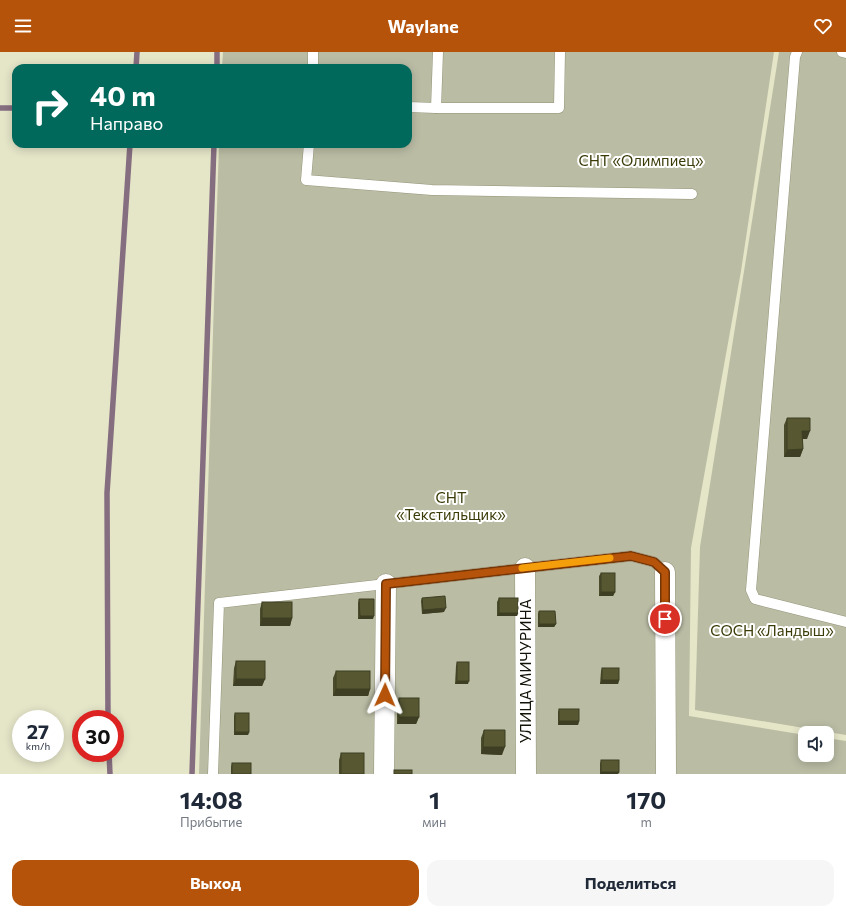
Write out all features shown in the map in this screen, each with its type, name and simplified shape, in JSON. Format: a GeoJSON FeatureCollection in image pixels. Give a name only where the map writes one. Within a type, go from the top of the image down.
{"type":"FeatureCollection","features":[{"type":"Feature","properties":{"kind":"street","name":"УЛИЦА МИЧУРИНА"},"geometry":{"type":"LineString","coordinates":[[525,568],[526,774]]}},
{"type":"Feature","properties":{"kind":"street"},"geometry":{"type":"LineString","coordinates":[[665,572],[666,774]]}},
{"type":"Feature","properties":{"kind":"street"},"geometry":{"type":"LineString","coordinates":[[384,774],[386,584]]}},
{"type":"Feature","properties":{"kind":"lane"},"geometry":{"type":"LineString","coordinates":[[313,52],[313,64]]}},
{"type":"Feature","properties":{"kind":"lane"},"geometry":{"type":"LineString","coordinates":[[436,108],[438,52]]}},
{"type":"Feature","properties":{"kind":"lane"},"geometry":{"type":"LineString","coordinates":[[412,106],[436,108],[559,108],[560,52]]}},
{"type":"Feature","properties":{"kind":"lane"},"geometry":{"type":"LineString","coordinates":[[797,52],[794,65],[751,590],[755,599],[846,622]]}},
{"type":"Feature","properties":{"kind":"lane"},"geometry":{"type":"LineString","coordinates":[[842,52],[846,53]]}},
{"type":"Feature","properties":{"kind":"lane"},"geometry":{"type":"LineString","coordinates":[[309,148],[306,180],[432,190],[692,194]]}},
{"type":"Feature","properties":{"kind":"lane"},"geometry":{"type":"LineString","coordinates":[[213,774],[219,603],[631,556],[654,562],[665,572]]}},
{"type":"Feature","properties":{"kind":"green space","name":"СНТ «Текстильщик»"},"geometry":{"type":"Polygon","coordinates":[[[223,52],[774,52],[741,271],[691,548],[689,716],[798,734],[798,762],[834,762],[834,739],[846,741],[846,774],[199,774],[219,148],[412,148],[412,64],[222,64],[223,52]]]}},
{"type":"Feature","properties":{"kind":"green space","name":"СОСН «Ландыш»"},"geometry":{"type":"Polygon","coordinates":[[[779,52],[846,52],[846,735],[834,733],[834,726],[798,727],[695,710],[700,547],[779,52]]]}},
{"type":"Feature","properties":{"kind":"building"},"geometry":{"type":"Polygon","coordinates":[[[787,418],[810,418],[810,431],[802,431],[803,449],[787,450],[787,418]]]}},
{"type":"Feature","properties":{"kind":"building"},"geometry":{"type":"Polygon","coordinates":[[[601,573],[615,573],[615,592],[601,592],[601,573]]]}},
{"type":"Feature","properties":{"kind":"building"},"geometry":{"type":"Polygon","coordinates":[[[445,596],[446,608],[423,610],[422,598],[445,596]]]}},
{"type":"Feature","properties":{"kind":"building"},"geometry":{"type":"Polygon","coordinates":[[[499,598],[518,598],[518,613],[499,613],[499,598]]]}},
{"type":"Feature","properties":{"kind":"building"},"geometry":{"type":"Polygon","coordinates":[[[359,599],[374,599],[374,616],[360,616],[359,599]]]}},
{"type":"Feature","properties":{"kind":"building"},"geometry":{"type":"Polygon","coordinates":[[[262,602],[292,602],[292,618],[262,618],[262,602]]]}},
{"type":"Feature","properties":{"kind":"building"},"geometry":{"type":"Polygon","coordinates":[[[539,611],[555,611],[556,624],[539,624],[539,611]]]}},
{"type":"Feature","properties":{"kind":"building"},"geometry":{"type":"Polygon","coordinates":[[[236,661],[265,661],[265,679],[236,679],[236,661]]]}},
{"type":"Feature","properties":{"kind":"building"},"geometry":{"type":"Polygon","coordinates":[[[457,662],[469,662],[469,681],[457,681],[457,662]]]}},
{"type":"Feature","properties":{"kind":"building"},"geometry":{"type":"Polygon","coordinates":[[[602,668],[619,668],[619,680],[602,680],[602,668]]]}},
{"type":"Feature","properties":{"kind":"building"},"geometry":{"type":"Polygon","coordinates":[[[336,671],[370,671],[370,689],[336,689],[336,671]]]}},
{"type":"Feature","properties":{"kind":"building"},"geometry":{"type":"Polygon","coordinates":[[[399,698],[419,698],[419,717],[399,717],[399,698]]]}},
{"type":"Feature","properties":{"kind":"building"},"geometry":{"type":"Polygon","coordinates":[[[559,709],[579,709],[579,721],[559,721],[559,709]]]}},
{"type":"Feature","properties":{"kind":"building"},"geometry":{"type":"Polygon","coordinates":[[[235,713],[249,713],[249,732],[235,732],[235,713]]]}},
{"type":"Feature","properties":{"kind":"building"},"geometry":{"type":"Polygon","coordinates":[[[484,730],[505,730],[505,747],[483,747],[484,730]]]}},
{"type":"Feature","properties":{"kind":"building"},"geometry":{"type":"Polygon","coordinates":[[[341,753],[364,753],[364,774],[341,774],[341,753]]]}},
{"type":"Feature","properties":{"kind":"building"},"geometry":{"type":"Polygon","coordinates":[[[601,760],[619,760],[619,772],[601,772],[601,760]]]}},
{"type":"Feature","properties":{"kind":"building"},"geometry":{"type":"Polygon","coordinates":[[[232,763],[251,763],[251,774],[232,774],[232,763]]]}},
{"type":"Feature","properties":{"kind":"building"},"geometry":{"type":"Polygon","coordinates":[[[394,770],[412,770],[412,774],[394,774],[394,770]]]}},
{"type":"Feature","properties":{"kind":"waterway"},"geometry":{"type":"LineString","coordinates":[[136,64],[137,52]]}},
{"type":"Feature","properties":{"kind":"waterway"},"geometry":{"type":"LineString","coordinates":[[217,52],[217,64]]}},
{"type":"Feature","properties":{"kind":"waterway"},"geometry":{"type":"LineString","coordinates":[[0,108],[12,108]]}},
{"type":"Feature","properties":{"kind":"waterway"},"geometry":{"type":"LineString","coordinates":[[108,710],[107,493],[130,148]]}},
{"type":"Feature","properties":{"kind":"waterway"},"geometry":{"type":"LineString","coordinates":[[192,774],[214,148]]}},
{"type":"Feature","properties":{"kind":"waterway"},"geometry":{"type":"LineString","coordinates":[[109,762],[110,774]]}},
{"type":"Feature","properties":{"kind":"slow traffic"},"geometry":{"type":"LineString","coordinates":[[522,568],[610,558]]}},
{"type":"Feature","properties":{"kind":"route"},"geometry":{"type":"LineString","coordinates":[[385,695],[386,584],[631,556],[654,562],[665,572],[665,619]]}},
{"type":"Feature","properties":{"kind":"park label","name":"СНТ «Олимпиец»"},"geometry":{"type":"Point","coordinates":[641,160]}}]}
